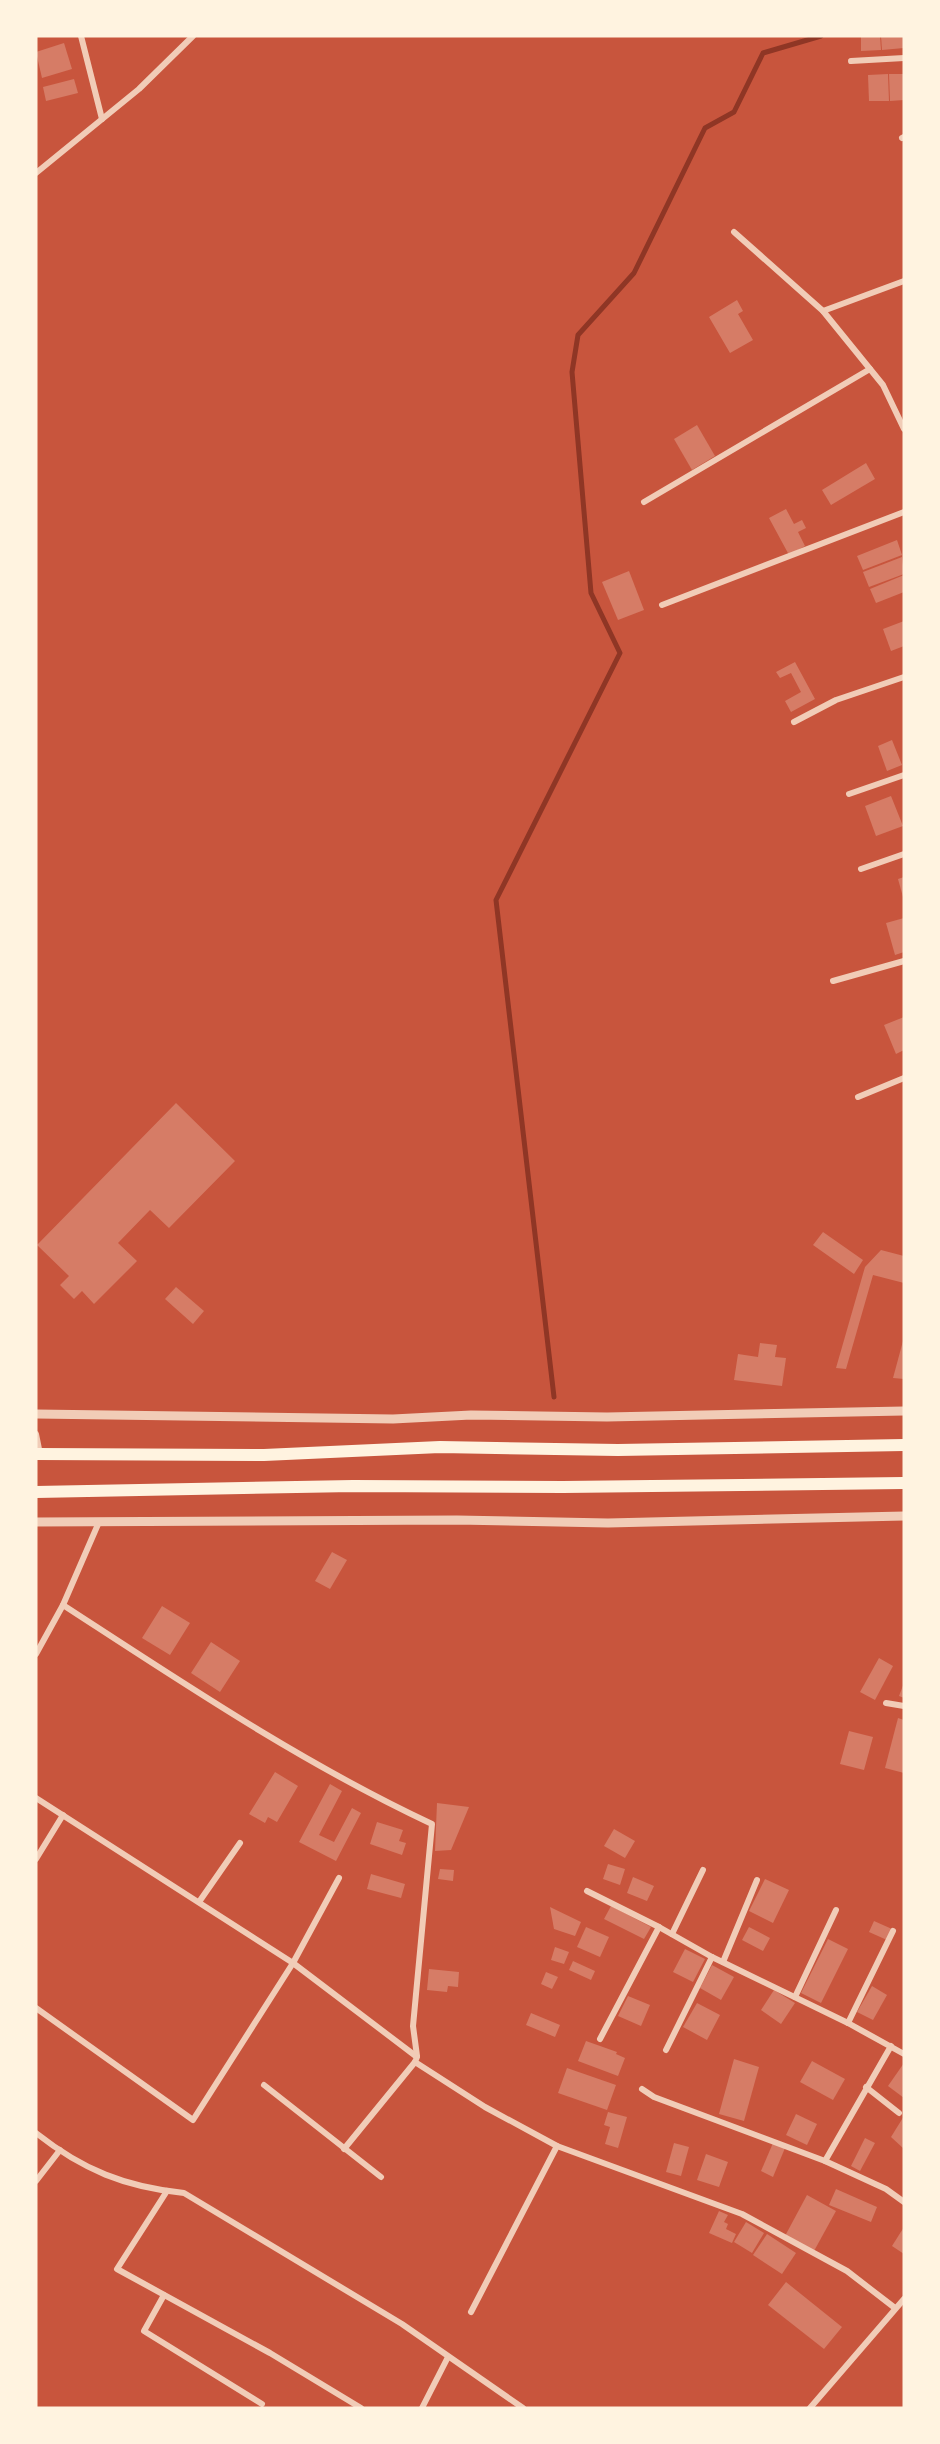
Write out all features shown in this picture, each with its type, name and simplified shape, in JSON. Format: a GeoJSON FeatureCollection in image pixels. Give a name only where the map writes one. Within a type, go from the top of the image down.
{"type":"FeatureCollection","features":[{"type":"Feature","properties":{"kind":"highway"},"geometry":{"type":"LineString","coordinates":[[38,1454],[264,1455],[440,1447],[618,1450],[904,1444]]}},
{"type":"Feature","properties":{"kind":"highway"},"geometry":{"type":"LineString","coordinates":[[36,1492],[353,1486],[563,1487],[904,1483]]}},
{"type":"Feature","properties":{"kind":"street"},"geometry":{"type":"LineString","coordinates":[[81,36],[102,119]]}},
{"type":"Feature","properties":{"kind":"street"},"geometry":{"type":"LineString","coordinates":[[36,173],[140,89],[193,36]]}},
{"type":"Feature","properties":{"kind":"street"},"geometry":{"type":"LineString","coordinates":[[851,61],[904,58]]}},
{"type":"Feature","properties":{"kind":"street"},"geometry":{"type":"LineString","coordinates":[[734,232],[822,311],[883,385],[904,429]]}},
{"type":"Feature","properties":{"kind":"street"},"geometry":{"type":"LineString","coordinates":[[822,311],[904,281]]}},
{"type":"Feature","properties":{"kind":"street"},"geometry":{"type":"LineString","coordinates":[[644,502],[870,369]]}},
{"type":"Feature","properties":{"kind":"street"},"geometry":{"type":"LineString","coordinates":[[662,604],[904,512]]}},
{"type":"Feature","properties":{"kind":"street"},"geometry":{"type":"LineString","coordinates":[[794,722],[836,700],[904,677]]}},
{"type":"Feature","properties":{"kind":"street"},"geometry":{"type":"LineString","coordinates":[[849,794],[904,775]]}},
{"type":"Feature","properties":{"kind":"street"},"geometry":{"type":"LineString","coordinates":[[861,869],[904,854]]}},
{"type":"Feature","properties":{"kind":"street"},"geometry":{"type":"LineString","coordinates":[[833,981],[904,961]]}},
{"type":"Feature","properties":{"kind":"street"},"geometry":{"type":"LineString","coordinates":[[858,1097],[904,1078]]}},
{"type":"Feature","properties":{"kind":"street"},"geometry":{"type":"LineString","coordinates":[[36,1414],[393,1419],[471,1415],[607,1417],[904,1411]]}},
{"type":"Feature","properties":{"kind":"street"},"geometry":{"type":"LineString","coordinates":[[36,1434],[38,1454]]}},
{"type":"Feature","properties":{"kind":"street"},"geometry":{"type":"LineString","coordinates":[[36,1522],[457,1520],[608,1523],[904,1516]]}},
{"type":"Feature","properties":{"kind":"street"},"geometry":{"type":"LineString","coordinates":[[36,1654],[63,1605],[99,1522]]}},
{"type":"Feature","properties":{"kind":"street"},"geometry":{"type":"LineString","coordinates":[[63,1605],[262,1732],[372,1796],[432,1824],[413,2026],[416,2060],[344,2149]]}},
{"type":"Feature","properties":{"kind":"street"},"geometry":{"type":"LineString","coordinates":[[886,1703],[904,1706]]}},
{"type":"Feature","properties":{"kind":"street"},"geometry":{"type":"LineString","coordinates":[[36,1798],[293,1963],[416,2060],[485,2107],[557,2146],[742,2214],[847,2271],[895,2308]]}},
{"type":"Feature","properties":{"kind":"street"},"geometry":{"type":"LineString","coordinates":[[36,1859],[63,1815]]}},
{"type":"Feature","properties":{"kind":"street"},"geometry":{"type":"LineString","coordinates":[[199,1902],[240,1843]]}},
{"type":"Feature","properties":{"kind":"street"},"geometry":{"type":"LineString","coordinates":[[672,1934],[703,1870]]}},
{"type":"Feature","properties":{"kind":"street"},"geometry":{"type":"LineString","coordinates":[[36,2008],[193,2120],[293,1963],[339,1878]]}},
{"type":"Feature","properties":{"kind":"street"},"geometry":{"type":"LineString","coordinates":[[723,1962],[757,1880]]}},
{"type":"Feature","properties":{"kind":"street"},"geometry":{"type":"LineString","coordinates":[[587,1891],[712,1957],[848,2023],[904,2054]]}},
{"type":"Feature","properties":{"kind":"street"},"geometry":{"type":"LineString","coordinates":[[795,1996],[836,1910]]}},
{"type":"Feature","properties":{"kind":"street"},"geometry":{"type":"LineString","coordinates":[[600,2039],[659,1927]]}},
{"type":"Feature","properties":{"kind":"street"},"geometry":{"type":"LineString","coordinates":[[848,2023],[893,1931]]}},
{"type":"Feature","properties":{"kind":"street"},"geometry":{"type":"LineString","coordinates":[[666,2050],[712,1957]]}},
{"type":"Feature","properties":{"kind":"street"},"geometry":{"type":"LineString","coordinates":[[825,2161],[891,2046]]}},
{"type":"Feature","properties":{"kind":"street"},"geometry":{"type":"LineString","coordinates":[[264,2085],[381,2177]]}},
{"type":"Feature","properties":{"kind":"street"},"geometry":{"type":"LineString","coordinates":[[866,2087],[899,2113]]}},
{"type":"Feature","properties":{"kind":"street"},"geometry":{"type":"LineString","coordinates":[[642,2089],[654,2097],[825,2161],[886,2189],[904,2202]]}},
{"type":"Feature","properties":{"kind":"street"},"geometry":{"type":"LineString","coordinates":[[36,2133],[89,2169],[146,2189],[184,2193],[402,2324],[513,2405],[523,2408]]}},
{"type":"Feature","properties":{"kind":"street"},"geometry":{"type":"LineString","coordinates":[[471,2312],[557,2146]]}},
{"type":"Feature","properties":{"kind":"street"},"geometry":{"type":"LineString","coordinates":[[36,2181],[60,2150]]}},
{"type":"Feature","properties":{"kind":"street"},"geometry":{"type":"LineString","coordinates":[[167,2191],[117,2269],[270,2353],[361,2408]]}},
{"type":"Feature","properties":{"kind":"street"},"geometry":{"type":"LineString","coordinates":[[164,2295],[144,2331],[262,2404]]}},
{"type":"Feature","properties":{"kind":"street"},"geometry":{"type":"LineString","coordinates":[[810,2408],[904,2299]]}},
{"type":"Feature","properties":{"kind":"street"},"geometry":{"type":"LineString","coordinates":[[422,2408],[448,2357]]}},
{"type":"Feature","properties":{"kind":"building"},"geometry":{"type":"Polygon","coordinates":[[[861,36],[880,36],[881,50],[861,51],[861,36]]]}},
{"type":"Feature","properties":{"kind":"building"},"geometry":{"type":"Polygon","coordinates":[[[881,36],[904,36],[904,48],[882,50],[881,36]]]}},
{"type":"Feature","properties":{"kind":"building"},"geometry":{"type":"Polygon","coordinates":[[[64,43],[72,69],[42,78],[36,52],[64,43]]]}},
{"type":"Feature","properties":{"kind":"building"},"geometry":{"type":"Polygon","coordinates":[[[888,74],[889,101],[869,101],[868,75],[888,74]]]}},
{"type":"Feature","properties":{"kind":"building"},"geometry":{"type":"Polygon","coordinates":[[[889,74],[904,74],[904,100],[890,101],[889,74]]]}},
{"type":"Feature","properties":{"kind":"building"},"geometry":{"type":"Polygon","coordinates":[[[74,79],[78,93],[46,101],[43,87],[74,79]]]}},
{"type":"Feature","properties":{"kind":"building"},"geometry":{"type":"Polygon","coordinates":[[[737,300],[743,311],[738,314],[753,340],[730,353],[709,317],[737,300]]]}},
{"type":"Feature","properties":{"kind":"building"},"geometry":{"type":"Polygon","coordinates":[[[697,425],[715,456],[692,470],[674,439],[697,425]]]}},
{"type":"Feature","properties":{"kind":"building"},"geometry":{"type":"Polygon","coordinates":[[[866,463],[875,479],[831,505],[822,490],[866,463]]]}},
{"type":"Feature","properties":{"kind":"building"},"geometry":{"type":"Polygon","coordinates":[[[786,509],[794,524],[802,520],[806,528],[798,532],[805,546],[789,555],[769,518],[786,509]]]}},
{"type":"Feature","properties":{"kind":"building"},"geometry":{"type":"Polygon","coordinates":[[[897,540],[902,555],[863,570],[857,556],[897,540]]]}},
{"type":"Feature","properties":{"kind":"building"},"geometry":{"type":"Polygon","coordinates":[[[902,557],[904,574],[869,587],[863,572],[902,557]]]}},
{"type":"Feature","properties":{"kind":"building"},"geometry":{"type":"Polygon","coordinates":[[[629,571],[644,610],[618,620],[602,582],[629,571]]]}},
{"type":"Feature","properties":{"kind":"building"},"geometry":{"type":"Polygon","coordinates":[[[904,575],[904,592],[876,603],[870,589],[904,575]]]}},
{"type":"Feature","properties":{"kind":"building"},"geometry":{"type":"Polygon","coordinates":[[[904,621],[904,646],[891,651],[883,629],[904,621]]]}},
{"type":"Feature","properties":{"kind":"building"},"geometry":{"type":"Polygon","coordinates":[[[795,662],[815,699],[791,712],[785,701],[801,692],[791,673],[780,678],[776,672],[795,662]]]}},
{"type":"Feature","properties":{"kind":"building"},"geometry":{"type":"Polygon","coordinates":[[[892,740],[902,765],[887,771],[878,746],[892,740]]]}},
{"type":"Feature","properties":{"kind":"building"},"geometry":{"type":"Polygon","coordinates":[[[891,796],[903,826],[876,836],[865,806],[891,796]]]}},
{"type":"Feature","properties":{"kind":"building"},"geometry":{"type":"Polygon","coordinates":[[[904,877],[904,897],[903,897],[898,879],[904,877]]]}},
{"type":"Feature","properties":{"kind":"building"},"geometry":{"type":"Polygon","coordinates":[[[904,918],[904,952],[895,955],[886,923],[904,918]]]}},
{"type":"Feature","properties":{"kind":"building"},"geometry":{"type":"Polygon","coordinates":[[[904,1017],[904,1050],[896,1054],[884,1025],[904,1017]]]}},
{"type":"Feature","properties":{"kind":"building"},"geometry":{"type":"Polygon","coordinates":[[[176,1103],[235,1161],[169,1228],[150,1210],[118,1243],[137,1261],[94,1304],[82,1291],[74,1299],[60,1285],[69,1276],[37,1245],[176,1103]]]}},
{"type":"Feature","properties":{"kind":"building"},"geometry":{"type":"Polygon","coordinates":[[[823,1232],[863,1260],[854,1274],[813,1245],[823,1232]]]}},
{"type":"Feature","properties":{"kind":"building"},"geometry":{"type":"Polygon","coordinates":[[[881,1250],[904,1256],[904,1283],[873,1275],[846,1369],[836,1368],[865,1267],[881,1250]]]}},
{"type":"Feature","properties":{"kind":"building"},"geometry":{"type":"Polygon","coordinates":[[[176,1287],[204,1311],[193,1324],[165,1299],[176,1287]]]}},
{"type":"Feature","properties":{"kind":"building"},"geometry":{"type":"Polygon","coordinates":[[[903,1341],[904,1379],[893,1378],[903,1341]]]}},
{"type":"Feature","properties":{"kind":"building"},"geometry":{"type":"Polygon","coordinates":[[[760,1343],[777,1345],[775,1357],[786,1358],[782,1386],[734,1380],[738,1354],[758,1357],[760,1343]]]}},
{"type":"Feature","properties":{"kind":"building"},"geometry":{"type":"Polygon","coordinates":[[[332,1552],[347,1560],[330,1589],[315,1581],[332,1552]]]}},
{"type":"Feature","properties":{"kind":"building"},"geometry":{"type":"Polygon","coordinates":[[[162,1606],[190,1623],[170,1655],[142,1638],[162,1606]]]}},
{"type":"Feature","properties":{"kind":"building"},"geometry":{"type":"Polygon","coordinates":[[[211,1642],[240,1661],[220,1692],[191,1673],[211,1642]]]}},
{"type":"Feature","properties":{"kind":"building"},"geometry":{"type":"Polygon","coordinates":[[[879,1658],[893,1666],[875,1700],[860,1692],[879,1658]]]}},
{"type":"Feature","properties":{"kind":"building"},"geometry":{"type":"Polygon","coordinates":[[[904,1683],[904,1698],[899,1696],[904,1683]]]}},
{"type":"Feature","properties":{"kind":"building"},"geometry":{"type":"Polygon","coordinates":[[[898,1718],[904,1720],[904,1773],[885,1768],[898,1718]]]}},
{"type":"Feature","properties":{"kind":"building"},"geometry":{"type":"Polygon","coordinates":[[[849,1731],[873,1737],[864,1770],[840,1764],[849,1731]]]}},
{"type":"Feature","properties":{"kind":"building"},"geometry":{"type":"Polygon","coordinates":[[[275,1772],[298,1786],[277,1822],[268,1817],[265,1823],[249,1814],[275,1772]]]}},
{"type":"Feature","properties":{"kind":"building"},"geometry":{"type":"Polygon","coordinates":[[[330,1784],[342,1791],[319,1835],[334,1842],[352,1808],[361,1813],[336,1861],[299,1842],[330,1784]]]}},
{"type":"Feature","properties":{"kind":"building"},"geometry":{"type":"Polygon","coordinates":[[[437,1803],[469,1807],[451,1850],[435,1851],[437,1803]]]}},
{"type":"Feature","properties":{"kind":"building"},"geometry":{"type":"Polygon","coordinates":[[[377,1822],[403,1830],[399,1841],[406,1843],[402,1855],[370,1844],[377,1822]]]}},
{"type":"Feature","properties":{"kind":"building"},"geometry":{"type":"Polygon","coordinates":[[[614,1829],[635,1841],[625,1858],[604,1846],[614,1829]]]}},
{"type":"Feature","properties":{"kind":"building"},"geometry":{"type":"Polygon","coordinates":[[[608,1864],[625,1869],[620,1885],[603,1879],[608,1864]]]}},
{"type":"Feature","properties":{"kind":"building"},"geometry":{"type":"Polygon","coordinates":[[[440,1869],[454,1870],[453,1881],[438,1879],[440,1869]]]}},
{"type":"Feature","properties":{"kind":"building"},"geometry":{"type":"Polygon","coordinates":[[[371,1874],[405,1884],[401,1898],[367,1889],[371,1874]]]}},
{"type":"Feature","properties":{"kind":"building"},"geometry":{"type":"Polygon","coordinates":[[[633,1877],[654,1886],[647,1901],[627,1893],[633,1877]]]}},
{"type":"Feature","properties":{"kind":"building"},"geometry":{"type":"Polygon","coordinates":[[[765,1879],[789,1890],[773,1923],[749,1911],[765,1879]]]}},
{"type":"Feature","properties":{"kind":"building"},"geometry":{"type":"Polygon","coordinates":[[[611,1906],[651,1927],[644,1939],[604,1919],[611,1906]]]}},
{"type":"Feature","properties":{"kind":"building"},"geometry":{"type":"Polygon","coordinates":[[[550,1907],[581,1922],[575,1936],[554,1929],[550,1907]]]}},
{"type":"Feature","properties":{"kind":"building"},"geometry":{"type":"Polygon","coordinates":[[[874,1921],[892,1929],[887,1940],[869,1932],[874,1921]]]}},
{"type":"Feature","properties":{"kind":"building"},"geometry":{"type":"Polygon","coordinates":[[[586,1927],[609,1937],[600,1957],[577,1947],[586,1927]]]}},
{"type":"Feature","properties":{"kind":"building"},"geometry":{"type":"Polygon","coordinates":[[[749,1927],[770,1938],[763,1951],[742,1940],[749,1927]]]}},
{"type":"Feature","properties":{"kind":"building"},"geometry":{"type":"Polygon","coordinates":[[[828,1939],[848,1949],[821,2003],[801,1993],[828,1939]]]}},
{"type":"Feature","properties":{"kind":"building"},"geometry":{"type":"Polygon","coordinates":[[[555,1947],[569,1952],[564,1964],[551,1960],[555,1947]]]}},
{"type":"Feature","properties":{"kind":"building"},"geometry":{"type":"Polygon","coordinates":[[[685,1949],[705,1959],[693,1982],[673,1972],[685,1949]]]}},
{"type":"Feature","properties":{"kind":"building"},"geometry":{"type":"Polygon","coordinates":[[[573,1961],[595,1971],[591,1980],[569,1970],[573,1961]]]}},
{"type":"Feature","properties":{"kind":"building"},"geometry":{"type":"Polygon","coordinates":[[[712,1965],[734,1977],[721,2000],[700,1988],[712,1965]]]}},
{"type":"Feature","properties":{"kind":"building"},"geometry":{"type":"Polygon","coordinates":[[[429,1969],[459,1972],[458,1987],[448,1986],[447,1992],[427,1990],[429,1969]]]}},
{"type":"Feature","properties":{"kind":"building"},"geometry":{"type":"Polygon","coordinates":[[[546,1972],[558,1977],[552,1989],[541,1984],[546,1972]]]}},
{"type":"Feature","properties":{"kind":"building"},"geometry":{"type":"Polygon","coordinates":[[[872,1986],[887,1995],[873,2020],[857,2012],[872,1986]]]}},
{"type":"Feature","properties":{"kind":"building"},"geometry":{"type":"Polygon","coordinates":[[[774,1990],[795,2003],[781,2024],[761,2010],[774,1990]]]}},
{"type":"Feature","properties":{"kind":"building"},"geometry":{"type":"Polygon","coordinates":[[[628,1996],[650,2005],[641,2026],[618,2016],[628,1996]]]}},
{"type":"Feature","properties":{"kind":"building"},"geometry":{"type":"Polygon","coordinates":[[[697,2003],[720,2015],[707,2040],[683,2027],[697,2003]]]}},
{"type":"Feature","properties":{"kind":"building"},"geometry":{"type":"Polygon","coordinates":[[[531,2013],[560,2025],[555,2037],[526,2025],[531,2013]]]}},
{"type":"Feature","properties":{"kind":"building"},"geometry":{"type":"Polygon","coordinates":[[[586,2041],[617,2052],[616,2054],[625,2058],[618,2076],[578,2061],[586,2041]]]}},
{"type":"Feature","properties":{"kind":"building"},"geometry":{"type":"Polygon","coordinates":[[[734,2059],[759,2067],[744,2121],[719,2114],[734,2059]]]}},
{"type":"Feature","properties":{"kind":"building"},"geometry":{"type":"Polygon","coordinates":[[[812,2061],[845,2079],[833,2100],[800,2082],[812,2061]]]}},
{"type":"Feature","properties":{"kind":"building"},"geometry":{"type":"Polygon","coordinates":[[[904,2063],[904,2098],[888,2086],[904,2063]]]}},
{"type":"Feature","properties":{"kind":"building"},"geometry":{"type":"Polygon","coordinates":[[[567,2068],[616,2085],[607,2110],[558,2093],[567,2068]]]}},
{"type":"Feature","properties":{"kind":"building"},"geometry":{"type":"Polygon","coordinates":[[[608,2112],[627,2117],[618,2148],[605,2144],[610,2127],[604,2125],[608,2112]]]}},
{"type":"Feature","properties":{"kind":"building"},"geometry":{"type":"Polygon","coordinates":[[[796,2114],[817,2124],[807,2145],[786,2135],[796,2114]]]}},
{"type":"Feature","properties":{"kind":"building"},"geometry":{"type":"Polygon","coordinates":[[[904,2116],[904,2149],[891,2137],[904,2116]]]}},
{"type":"Feature","properties":{"kind":"building"},"geometry":{"type":"Polygon","coordinates":[[[865,2138],[875,2143],[860,2171],[851,2166],[865,2138]]]}},
{"type":"Feature","properties":{"kind":"building"},"geometry":{"type":"Polygon","coordinates":[[[674,2143],[689,2147],[681,2176],[666,2172],[674,2143]]]}},
{"type":"Feature","properties":{"kind":"building"},"geometry":{"type":"Polygon","coordinates":[[[773,2143],[785,2148],[773,2177],[761,2171],[773,2143]]]}},
{"type":"Feature","properties":{"kind":"building"},"geometry":{"type":"Polygon","coordinates":[[[706,2154],[728,2162],[719,2187],[697,2180],[706,2154]]]}},
{"type":"Feature","properties":{"kind":"building"},"geometry":{"type":"Polygon","coordinates":[[[836,2189],[877,2207],[871,2222],[829,2205],[836,2189]]]}},
{"type":"Feature","properties":{"kind":"building"},"geometry":{"type":"Polygon","coordinates":[[[807,2195],[836,2211],[814,2251],[785,2236],[807,2195]]]}},
{"type":"Feature","properties":{"kind":"building"},"geometry":{"type":"Polygon","coordinates":[[[719,2211],[728,2215],[724,2222],[728,2224],[726,2229],[736,2234],[732,2243],[709,2233],[719,2211]]]}},
{"type":"Feature","properties":{"kind":"building"},"geometry":{"type":"Polygon","coordinates":[[[746,2222],[764,2233],[752,2253],[734,2242],[746,2222]]]}},
{"type":"Feature","properties":{"kind":"building"},"geometry":{"type":"Polygon","coordinates":[[[904,2227],[904,2254],[892,2246],[904,2227]]]}},
{"type":"Feature","properties":{"kind":"building"},"geometry":{"type":"Polygon","coordinates":[[[767,2234],[796,2253],[782,2274],[753,2255],[767,2234]]]}},
{"type":"Feature","properties":{"kind":"building"},"geometry":{"type":"Polygon","coordinates":[[[786,2282],[842,2327],[824,2349],[768,2305],[786,2282]]]}},
{"type":"Feature","properties":{"kind":"waterway"},"geometry":{"type":"LineString","coordinates":[[554,1397],[496,900],[620,653],[591,593],[572,372],[578,335],[634,273],[705,128],[734,112],[763,53],[821,36]]}}]}
